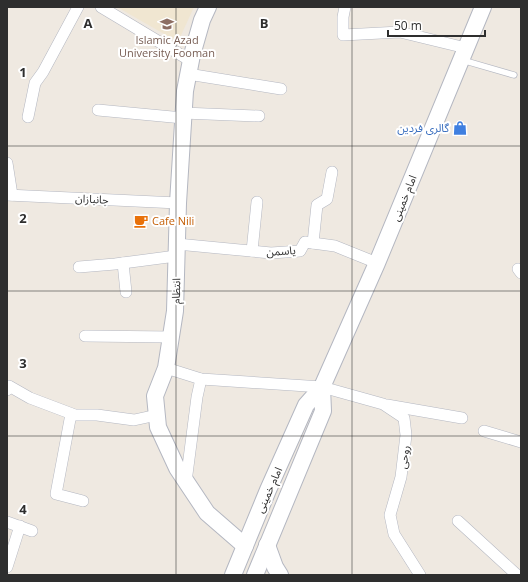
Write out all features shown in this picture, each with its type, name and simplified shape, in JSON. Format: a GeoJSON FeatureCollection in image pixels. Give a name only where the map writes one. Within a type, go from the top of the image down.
{"type":"FeatureCollection","features":[{"type":"Feature","properties":{"kind":"main road","name":"انتظام"},"geometry":{"type":"LineString","coordinates":[[208,7],[202,20],[185,91],[178,203],[175,311],[166,368],[155,396],[158,426],[177,468],[207,513],[245,546]]}},
{"type":"Feature","properties":{"kind":"main road","name":"امام خمینی"},"geometry":{"type":"LineString","coordinates":[[233,575],[268,490],[306,405],[322,387],[377,263],[483,7]]}},
{"type":"Feature","properties":{"kind":"main road","name":"امام خمینی"},"geometry":{"type":"LineString","coordinates":[[254,575],[324,410],[322,387]]}},
{"type":"Feature","properties":{"kind":"main road"},"geometry":{"type":"LineString","coordinates":[[267,545],[275,567],[280,575]]}},
{"type":"Feature","properties":{"kind":"street"},"geometry":{"type":"LineString","coordinates":[[28,117],[35,83],[43,72],[78,7]]}},
{"type":"Feature","properties":{"kind":"street"},"geometry":{"type":"LineString","coordinates":[[100,7],[190,67],[281,89]]}},
{"type":"Feature","properties":{"kind":"street"},"geometry":{"type":"LineString","coordinates":[[344,7],[343,36],[400,32],[463,54]]}},
{"type":"Feature","properties":{"kind":"street"},"geometry":{"type":"LineString","coordinates":[[98,110],[183,116],[259,116]]}},
{"type":"Feature","properties":{"kind":"street"},"geometry":{"type":"LineString","coordinates":[[7,163],[9,195]]}},
{"type":"Feature","properties":{"kind":"street"},"geometry":{"type":"LineString","coordinates":[[332,172],[327,199],[318,205],[313,243],[335,246],[377,263]]}},
{"type":"Feature","properties":{"kind":"street","name":"جانبازان"},"geometry":{"type":"LineString","coordinates":[[9,195],[178,203]]}},
{"type":"Feature","properties":{"kind":"street"},"geometry":{"type":"LineString","coordinates":[[252,251],[257,202]]}},
{"type":"Feature","properties":{"kind":"street","name":"یاسمن"},"geometry":{"type":"LineString","coordinates":[[79,267],[123,263],[177,250],[252,251],[271,253],[300,251],[305,242],[313,243]]}},
{"type":"Feature","properties":{"kind":"street"},"geometry":{"type":"LineString","coordinates":[[123,263],[126,292]]}},
{"type":"Feature","properties":{"kind":"street"},"geometry":{"type":"LineString","coordinates":[[85,336],[171,338]]}},
{"type":"Feature","properties":{"kind":"street","name":"روحی"},"geometry":{"type":"LineString","coordinates":[[166,368],[201,379],[322,387],[383,404],[404,418],[406,435],[401,477],[390,515],[394,534],[420,575]]}},
{"type":"Feature","properties":{"kind":"street"},"geometry":{"type":"LineString","coordinates":[[186,482],[197,397],[201,379]]}},
{"type":"Feature","properties":{"kind":"street"},"geometry":{"type":"LineString","coordinates":[[7,390],[9,386],[30,398],[75,415],[97,415],[134,420],[157,415]]}},
{"type":"Feature","properties":{"kind":"street"},"geometry":{"type":"LineString","coordinates":[[383,404],[462,418]]}},
{"type":"Feature","properties":{"kind":"street"},"geometry":{"type":"LineString","coordinates":[[71,414],[56,494],[83,500]]}},
{"type":"Feature","properties":{"kind":"street"},"geometry":{"type":"LineString","coordinates":[[484,431],[521,442]]}},
{"type":"Feature","properties":{"kind":"street"},"geometry":{"type":"LineString","coordinates":[[458,521],[517,575]]}},
{"type":"Feature","properties":{"kind":"street"},"geometry":{"type":"LineString","coordinates":[[7,522],[32,531]]}},
{"type":"Feature","properties":{"kind":"street"},"geometry":{"type":"LineString","coordinates":[[7,567],[20,526]]}},
{"type":"Feature","properties":{"kind":"lane"},"geometry":{"type":"LineString","coordinates":[[463,54],[514,75]]}},
{"type":"Feature","properties":{"kind":"shaded area","name":"Islamic Azad University Fooman"},"geometry":{"type":"Polygon","coordinates":[[[117,7],[194,7],[178,42],[117,7]]]}},
{"type":"Feature","properties":{"kind":"place","name":"Islamic Azad University Fooman"},"geometry":{"type":"Point","coordinates":[167,24]}},
{"type":"Feature","properties":{"kind":"place","name":"گالری فردین"},"geometry":{"type":"Point","coordinates":[460,128]}},
{"type":"Feature","properties":{"kind":"place","name":"Cafe Nili"},"geometry":{"type":"Point","coordinates":[141,221]}}]}
